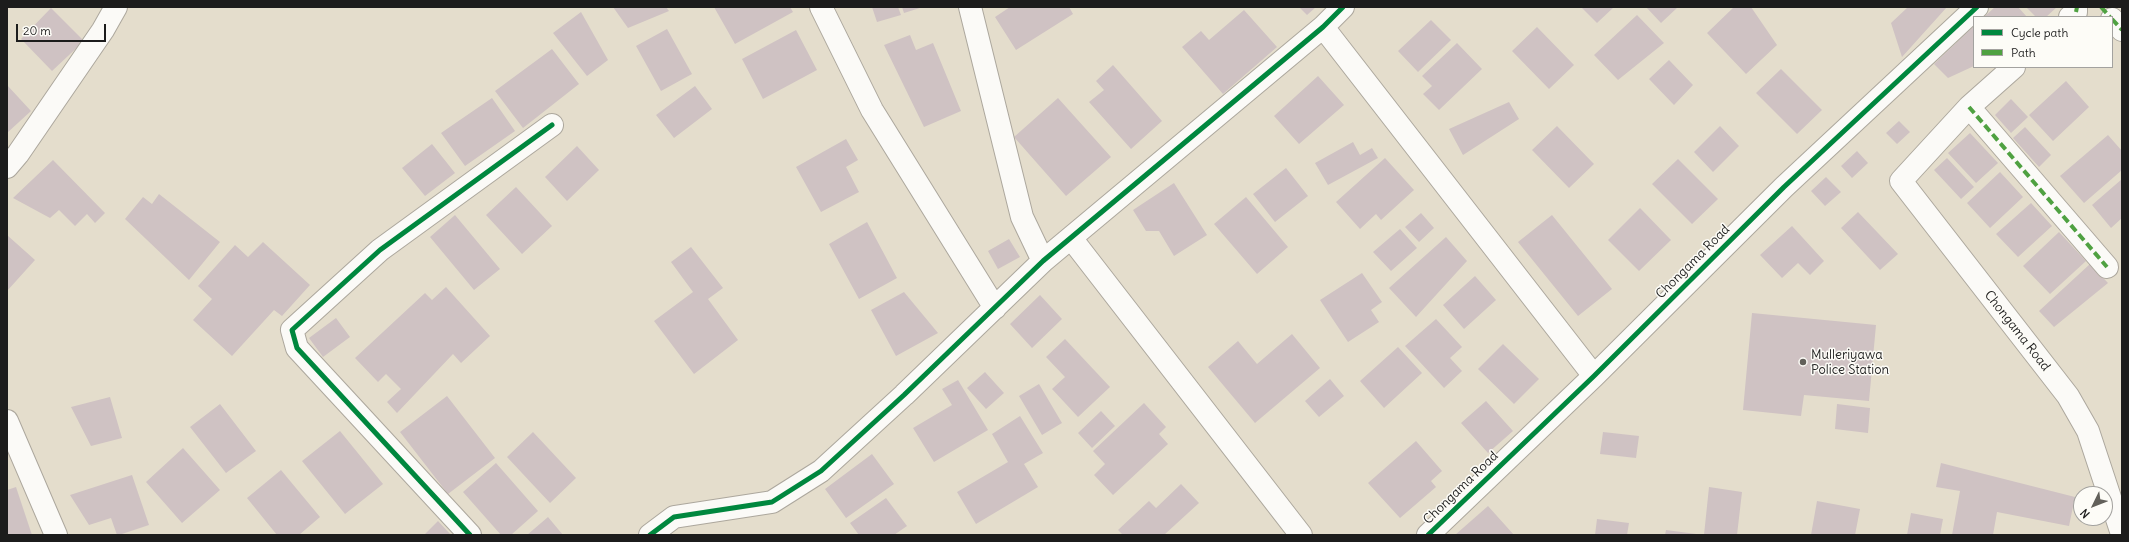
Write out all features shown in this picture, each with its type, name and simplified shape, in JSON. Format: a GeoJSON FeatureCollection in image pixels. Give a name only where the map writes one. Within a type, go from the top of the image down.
{"type":"FeatureCollection","features":[{"type":"Feature","properties":{"kind":"street"},"geometry":{"type":"LineString","coordinates":[[7,167],[18,154],[103,30],[116,7]]}},
{"type":"Feature","properties":{"kind":"street"},"geometry":{"type":"LineString","coordinates":[[821,7],[872,110],[995,308]]}},
{"type":"Feature","properties":{"kind":"street"},"geometry":{"type":"LineString","coordinates":[[970,7],[1022,217],[1043,261]]}},
{"type":"Feature","properties":{"kind":"street"},"geometry":{"type":"LineString","coordinates":[[650,535],[674,517],[772,502],[821,470],[904,395],[1043,261],[1323,27],[1343,7]]}},
{"type":"Feature","properties":{"kind":"street","name":"Chongama Road"},"geometry":{"type":"LineString","coordinates":[[1428,535],[1594,376],[1784,187],[1977,7]]}},
{"type":"Feature","properties":{"kind":"street"},"geometry":{"type":"LineString","coordinates":[[2101,7],[2109,16]]}},
{"type":"Feature","properties":{"kind":"street"},"geometry":{"type":"LineString","coordinates":[[2113,20],[2122,30]]}},
{"type":"Feature","properties":{"kind":"street"},"geometry":{"type":"LineString","coordinates":[[1323,27],[1594,376]]}},
{"type":"Feature","properties":{"kind":"street","name":"Chongama Road"},"geometry":{"type":"LineString","coordinates":[[2013,68],[1969,107],[1900,181],[2068,396],[2088,431],[2122,534]]}},
{"type":"Feature","properties":{"kind":"street"},"geometry":{"type":"LineString","coordinates":[[1969,107],[2107,267]]}},
{"type":"Feature","properties":{"kind":"street"},"geometry":{"type":"LineString","coordinates":[[470,535],[297,348],[292,330],[380,250],[552,125]]}},
{"type":"Feature","properties":{"kind":"street"},"geometry":{"type":"LineString","coordinates":[[1071,238],[1301,535]]}},
{"type":"Feature","properties":{"kind":"street"},"geometry":{"type":"LineString","coordinates":[[7,421],[56,535]]}},
{"type":"Feature","properties":{"kind":"building"},"geometry":{"type":"Polygon","coordinates":[[[613,7],[666,7],[669,11],[628,28],[613,7]]]}},
{"type":"Feature","properties":{"kind":"building"},"geometry":{"type":"Polygon","coordinates":[[[714,7],[790,7],[793,12],[735,44],[714,7]]]}},
{"type":"Feature","properties":{"kind":"building"},"geometry":{"type":"Polygon","coordinates":[[[872,7],[898,7],[901,15],[877,22],[872,7]]]}},
{"type":"Feature","properties":{"kind":"building"},"geometry":{"type":"Polygon","coordinates":[[[902,7],[923,7],[904,13],[902,7]]]}},
{"type":"Feature","properties":{"kind":"building"},"geometry":{"type":"Polygon","coordinates":[[[1010,7],[1069,7],[1073,14],[1016,50],[995,17],[1010,7]]]}},
{"type":"Feature","properties":{"kind":"building"},"geometry":{"type":"Polygon","coordinates":[[[1299,7],[1316,7],[1307,15],[1299,7]]]}},
{"type":"Feature","properties":{"kind":"building"},"geometry":{"type":"Polygon","coordinates":[[[1581,7],[1614,7],[1597,23],[1581,7]]]}},
{"type":"Feature","properties":{"kind":"building"},"geometry":{"type":"Polygon","coordinates":[[[1646,7],[1678,7],[1661,23],[1646,7]]]}},
{"type":"Feature","properties":{"kind":"building"},"geometry":{"type":"Polygon","coordinates":[[[1734,7],[1751,7],[1777,45],[1746,74],[1707,33],[1734,7]]]}},
{"type":"Feature","properties":{"kind":"building"},"geometry":{"type":"Polygon","coordinates":[[[1908,7],[1947,7],[1902,57],[1891,23],[1908,7]]]}},
{"type":"Feature","properties":{"kind":"building"},"geometry":{"type":"Polygon","coordinates":[[[1995,7],[2018,7],[2026,16],[1985,16],[1995,7]]]}},
{"type":"Feature","properties":{"kind":"building"},"geometry":{"type":"Polygon","coordinates":[[[2026,7],[2057,7],[2047,16],[2035,16],[2026,7]]]}},
{"type":"Feature","properties":{"kind":"building"},"geometry":{"type":"Polygon","coordinates":[[[51,8],[84,41],[52,71],[21,39],[51,8]]]}},
{"type":"Feature","properties":{"kind":"building"},"geometry":{"type":"Polygon","coordinates":[[[1244,10],[1277,47],[1223,94],[1182,47],[1201,31],[1209,40],[1244,10]]]}},
{"type":"Feature","properties":{"kind":"building"},"geometry":{"type":"Polygon","coordinates":[[[581,12],[608,60],[587,76],[553,33],[581,12]]]}},
{"type":"Feature","properties":{"kind":"building"},"geometry":{"type":"Polygon","coordinates":[[[1637,15],[1664,43],[1618,80],[1594,55],[1637,15]]]}},
{"type":"Feature","properties":{"kind":"building"},"geometry":{"type":"Polygon","coordinates":[[[1431,20],[1451,40],[1418,72],[1398,51],[1431,20]]]}},
{"type":"Feature","properties":{"kind":"building"},"geometry":{"type":"Polygon","coordinates":[[[1537,27],[1574,65],[1549,89],[1512,51],[1537,27]]]}},
{"type":"Feature","properties":{"kind":"building"},"geometry":{"type":"Polygon","coordinates":[[[1973,27],[1973,66],[1948,78],[1934,64],[1973,27]]]}},
{"type":"Feature","properties":{"kind":"building"},"geometry":{"type":"Polygon","coordinates":[[[667,29],[692,74],[661,91],[636,46],[667,29]]]}},
{"type":"Feature","properties":{"kind":"building"},"geometry":{"type":"Polygon","coordinates":[[[796,30],[817,70],[763,99],[742,59],[796,30]]]}},
{"type":"Feature","properties":{"kind":"building"},"geometry":{"type":"Polygon","coordinates":[[[910,35],[916,50],[933,43],[961,111],[924,127],[884,45],[910,35]]]}},
{"type":"Feature","properties":{"kind":"building"},"geometry":{"type":"Polygon","coordinates":[[[1457,43],[1482,69],[1439,110],[1423,94],[1432,86],[1422,76],[1457,43]]]}},
{"type":"Feature","properties":{"kind":"building"},"geometry":{"type":"Polygon","coordinates":[[[552,49],[579,84],[523,128],[495,91],[552,49]]]}},
{"type":"Feature","properties":{"kind":"building"},"geometry":{"type":"Polygon","coordinates":[[[1669,60],[1693,85],[1674,105],[1649,79],[1669,60]]]}},
{"type":"Feature","properties":{"kind":"building"},"geometry":{"type":"Polygon","coordinates":[[[1113,65],[1162,121],[1131,149],[1089,102],[1104,90],[1096,81],[1113,65]]]}},
{"type":"Feature","properties":{"kind":"building"},"geometry":{"type":"Polygon","coordinates":[[[1781,69],[1822,110],[1797,134],[1756,93],[1781,69]]]}},
{"type":"Feature","properties":{"kind":"building"},"geometry":{"type":"Polygon","coordinates":[[[1318,76],[1344,105],[1299,144],[1274,116],[1318,76]]]}},
{"type":"Feature","properties":{"kind":"building"},"geometry":{"type":"Polygon","coordinates":[[[2066,81],[2089,107],[2053,141],[2029,115],[2066,81]]]}},
{"type":"Feature","properties":{"kind":"building"},"geometry":{"type":"Polygon","coordinates":[[[7,85],[31,111],[7,133],[7,85]]]}},
{"type":"Feature","properties":{"kind":"building"},"geometry":{"type":"Polygon","coordinates":[[[695,86],[712,109],[674,138],[656,115],[695,86]]]}},
{"type":"Feature","properties":{"kind":"building"},"geometry":{"type":"Polygon","coordinates":[[[492,98],[515,131],[465,166],[441,133],[492,98]]]}},
{"type":"Feature","properties":{"kind":"building"},"geometry":{"type":"Polygon","coordinates":[[[1058,98],[1111,157],[1066,196],[1014,137],[1058,98]]]}},
{"type":"Feature","properties":{"kind":"building"},"geometry":{"type":"Polygon","coordinates":[[[2011,99],[2028,117],[2011,133],[1995,115],[2011,99]]]}},
{"type":"Feature","properties":{"kind":"building"},"geometry":{"type":"Polygon","coordinates":[[[1509,102],[1519,119],[1463,155],[1449,129],[1509,102]]]}},
{"type":"Feature","properties":{"kind":"building"},"geometry":{"type":"Polygon","coordinates":[[[1899,121],[1910,132],[1897,144],[1886,133],[1899,121]]]}},
{"type":"Feature","properties":{"kind":"building"},"geometry":{"type":"Polygon","coordinates":[[[1557,126],[1594,164],[1569,188],[1532,150],[1557,126]]]}},
{"type":"Feature","properties":{"kind":"building"},"geometry":{"type":"Polygon","coordinates":[[[1720,126],[1739,146],[1713,172],[1694,152],[1720,126]]]}},
{"type":"Feature","properties":{"kind":"building"},"geometry":{"type":"Polygon","coordinates":[[[2025,127],[2051,155],[2039,167],[2013,138],[2025,127]]]}},
{"type":"Feature","properties":{"kind":"building"},"geometry":{"type":"Polygon","coordinates":[[[1970,133],[1998,163],[1976,183],[1948,153],[1970,133]]]}},
{"type":"Feature","properties":{"kind":"building"},"geometry":{"type":"Polygon","coordinates":[[[2108,135],[2122,151],[2122,170],[2084,203],[2060,176],[2108,135]]]}},
{"type":"Feature","properties":{"kind":"building"},"geometry":{"type":"Polygon","coordinates":[[[846,139],[858,160],[846,167],[859,192],[821,212],[796,167],[846,139]]]}},
{"type":"Feature","properties":{"kind":"building"},"geometry":{"type":"Polygon","coordinates":[[[1353,142],[1360,155],[1372,148],[1378,158],[1328,185],[1315,163],[1353,142]]]}},
{"type":"Feature","properties":{"kind":"building"},"geometry":{"type":"Polygon","coordinates":[[[432,144],[455,173],[425,196],[402,168],[432,144]]]}},
{"type":"Feature","properties":{"kind":"building"},"geometry":{"type":"Polygon","coordinates":[[[577,146],[599,170],[567,201],[545,177],[577,146]]]}},
{"type":"Feature","properties":{"kind":"building"},"geometry":{"type":"Polygon","coordinates":[[[1857,151],[1868,163],[1852,178],[1841,166],[1857,151]]]}},
{"type":"Feature","properties":{"kind":"building"},"geometry":{"type":"Polygon","coordinates":[[[1385,158],[1414,190],[1381,220],[1376,214],[1360,229],[1336,202],[1385,158]]]}},
{"type":"Feature","properties":{"kind":"building"},"geometry":{"type":"Polygon","coordinates":[[[1947,158],[1974,187],[1961,199],[1934,170],[1947,158]]]}},
{"type":"Feature","properties":{"kind":"building"},"geometry":{"type":"Polygon","coordinates":[[[1678,159],[1718,199],[1692,224],[1652,184],[1678,159]]]}},
{"type":"Feature","properties":{"kind":"building"},"geometry":{"type":"Polygon","coordinates":[[[53,160],[105,213],[95,223],[87,214],[75,226],[59,210],[50,218],[13,198],[53,160]]]}},
{"type":"Feature","properties":{"kind":"building"},"geometry":{"type":"Polygon","coordinates":[[[1286,168],[1308,196],[1275,222],[1253,194],[1286,168]]]}},
{"type":"Feature","properties":{"kind":"building"},"geometry":{"type":"Polygon","coordinates":[[[2000,172],[2023,197],[1990,228],[1967,203],[2000,172]]]}},
{"type":"Feature","properties":{"kind":"building"},"geometry":{"type":"Polygon","coordinates":[[[1826,177],[1841,192],[1825,206],[1811,191],[1826,177]]]}},
{"type":"Feature","properties":{"kind":"building"},"geometry":{"type":"Polygon","coordinates":[[[2122,179],[2122,218],[2111,228],[2092,205],[2122,179]]]}},
{"type":"Feature","properties":{"kind":"building"},"geometry":{"type":"Polygon","coordinates":[[[1174,183],[1207,235],[1174,256],[1159,231],[1146,231],[1133,210],[1174,183]]]}},
{"type":"Feature","properties":{"kind":"building"},"geometry":{"type":"Polygon","coordinates":[[[516,187],[552,226],[522,254],[486,215],[516,187]]]}},
{"type":"Feature","properties":{"kind":"building"},"geometry":{"type":"Polygon","coordinates":[[[159,194],[220,242],[189,280],[125,219],[143,197],[152,204],[159,194]]]}},
{"type":"Feature","properties":{"kind":"building"},"geometry":{"type":"Polygon","coordinates":[[[1246,197],[1288,247],[1257,274],[1214,224],[1246,197]]]}},
{"type":"Feature","properties":{"kind":"building"},"geometry":{"type":"Polygon","coordinates":[[[2031,203],[2052,226],[2018,257],[1996,234],[2031,203]]]}},
{"type":"Feature","properties":{"kind":"building"},"geometry":{"type":"Polygon","coordinates":[[[1640,208],[1671,240],[1639,271],[1608,240],[1640,208]]]}},
{"type":"Feature","properties":{"kind":"building"},"geometry":{"type":"Polygon","coordinates":[[[1858,212],[1898,254],[1880,270],[1841,228],[1858,212]]]}},
{"type":"Feature","properties":{"kind":"building"},"geometry":{"type":"Polygon","coordinates":[[[1421,213],[1434,228],[1419,242],[1405,227],[1421,213]]]}},
{"type":"Feature","properties":{"kind":"building"},"geometry":{"type":"Polygon","coordinates":[[[455,215],[500,269],[474,290],[430,237],[455,215]]]}},
{"type":"Feature","properties":{"kind":"building"},"geometry":{"type":"Polygon","coordinates":[[[1552,215],[1612,289],[1578,316],[1518,242],[1552,215]]]}},
{"type":"Feature","properties":{"kind":"building"},"geometry":{"type":"Polygon","coordinates":[[[867,222],[897,278],[859,299],[829,244],[867,222]]]}},
{"type":"Feature","properties":{"kind":"building"},"geometry":{"type":"Polygon","coordinates":[[[1792,226],[1824,261],[1810,275],[1798,263],[1782,278],[1760,255],[1792,226]]]}},
{"type":"Feature","properties":{"kind":"building"},"geometry":{"type":"Polygon","coordinates":[[[1400,229],[1417,248],[1391,271],[1373,252],[1400,229]]]}},
{"type":"Feature","properties":{"kind":"building"},"geometry":{"type":"Polygon","coordinates":[[[2059,232],[2086,261],[2050,294],[2023,266],[2059,232]]]}},
{"type":"Feature","properties":{"kind":"building"},"geometry":{"type":"Polygon","coordinates":[[[7,235],[35,260],[7,291],[7,235]]]}},
{"type":"Feature","properties":{"kind":"building"},"geometry":{"type":"Polygon","coordinates":[[[1446,237],[1467,261],[1416,317],[1389,288],[1446,237]]]}},
{"type":"Feature","properties":{"kind":"building"},"geometry":{"type":"Polygon","coordinates":[[[1009,239],[1020,257],[998,269],[988,251],[1009,239]]]}},
{"type":"Feature","properties":{"kind":"building"},"geometry":{"type":"Polygon","coordinates":[[[263,242],[310,285],[282,316],[274,310],[232,356],[193,320],[212,299],[198,286],[235,245],[248,257],[263,242]]]}},
{"type":"Feature","properties":{"kind":"building"},"geometry":{"type":"Polygon","coordinates":[[[691,247],[723,288],[708,299],[738,340],[694,374],[654,321],[693,292],[671,262],[691,247]]]}},
{"type":"Feature","properties":{"kind":"building"},"geometry":{"type":"Polygon","coordinates":[[[2090,264],[2108,283],[2054,327],[2039,311],[2090,264]]]}},
{"type":"Feature","properties":{"kind":"building"},"geometry":{"type":"Polygon","coordinates":[[[1362,273],[1382,302],[1371,310],[1379,322],[1348,342],[1320,300],[1362,273]]]}},
{"type":"Feature","properties":{"kind":"building"},"geometry":{"type":"Polygon","coordinates":[[[1475,276],[1496,300],[1464,329],[1443,305],[1475,276]]]}},
{"type":"Feature","properties":{"kind":"building"},"geometry":{"type":"Polygon","coordinates":[[[446,287],[490,336],[461,363],[453,354],[397,413],[387,402],[401,389],[386,374],[378,382],[355,358],[425,293],[432,300],[446,287]]]}},
{"type":"Feature","properties":{"kind":"building"},"geometry":{"type":"Polygon","coordinates":[[[904,292],[938,333],[896,356],[871,310],[904,292]]]}},
{"type":"Feature","properties":{"kind":"building"},"geometry":{"type":"Polygon","coordinates":[[[1040,295],[1062,319],[1032,348],[1010,324],[1040,295]]]}},
{"type":"Feature","properties":{"kind":"building"},"geometry":{"type":"Polygon","coordinates":[[[1752,313],[1876,325],[1869,401],[1804,395],[1801,416],[1743,410],[1752,313]]]}},
{"type":"Feature","properties":{"kind":"building"},"geometry":{"type":"Polygon","coordinates":[[[336,318],[350,337],[323,357],[309,338],[336,318]]]}},
{"type":"Feature","properties":{"kind":"building"},"geometry":{"type":"Polygon","coordinates":[[[1436,319],[1462,347],[1450,358],[1462,371],[1444,388],[1405,346],[1436,319]]]}},
{"type":"Feature","properties":{"kind":"building"},"geometry":{"type":"Polygon","coordinates":[[[1292,334],[1320,368],[1255,423],[1208,367],[1238,341],[1257,364],[1292,334]]]}},
{"type":"Feature","properties":{"kind":"building"},"geometry":{"type":"Polygon","coordinates":[[[1065,339],[1110,387],[1078,417],[1052,389],[1065,377],[1046,357],[1065,339]]]}},
{"type":"Feature","properties":{"kind":"building"},"geometry":{"type":"Polygon","coordinates":[[[1503,344],[1539,379],[1514,404],[1478,369],[1503,344]]]}},
{"type":"Feature","properties":{"kind":"building"},"geometry":{"type":"Polygon","coordinates":[[[1398,347],[1422,373],[1384,408],[1360,381],[1398,347]]]}},
{"type":"Feature","properties":{"kind":"building"},"geometry":{"type":"Polygon","coordinates":[[[985,372],[1004,393],[986,409],[967,388],[985,372]]]}},
{"type":"Feature","properties":{"kind":"building"},"geometry":{"type":"Polygon","coordinates":[[[1330,379],[1344,396],[1319,417],[1305,401],[1330,379]]]}},
{"type":"Feature","properties":{"kind":"building"},"geometry":{"type":"Polygon","coordinates":[[[958,380],[988,430],[934,462],[913,428],[952,405],[942,389],[958,380]]]}},
{"type":"Feature","properties":{"kind":"building"},"geometry":{"type":"Polygon","coordinates":[[[1039,384],[1062,423],[1042,435],[1019,396],[1039,384]]]}},
{"type":"Feature","properties":{"kind":"building"},"geometry":{"type":"Polygon","coordinates":[[[447,396],[495,458],[448,494],[400,432],[447,396]]]}},
{"type":"Feature","properties":{"kind":"building"},"geometry":{"type":"Polygon","coordinates":[[[110,397],[122,438],[91,446],[71,407],[110,397]]]}},
{"type":"Feature","properties":{"kind":"building"},"geometry":{"type":"Polygon","coordinates":[[[1486,401],[1513,431],[1488,453],[1461,423],[1486,401]]]}},
{"type":"Feature","properties":{"kind":"building"},"geometry":{"type":"Polygon","coordinates":[[[1144,403],[1166,427],[1159,434],[1168,444],[1113,495],[1094,475],[1105,464],[1093,451],[1144,403]]]}},
{"type":"Feature","properties":{"kind":"building"},"geometry":{"type":"Polygon","coordinates":[[[220,404],[256,451],[226,473],[190,427],[220,404]]]}},
{"type":"Feature","properties":{"kind":"building"},"geometry":{"type":"Polygon","coordinates":[[[1837,404],[1870,408],[1868,433],[1835,429],[1837,404]]]}},
{"type":"Feature","properties":{"kind":"building"},"geometry":{"type":"Polygon","coordinates":[[[1101,411],[1115,426],[1092,448],[1078,433],[1101,411]]]}},
{"type":"Feature","properties":{"kind":"building"},"geometry":{"type":"Polygon","coordinates":[[[1020,416],[1043,453],[1024,464],[1038,487],[976,524],[957,492],[1008,462],[992,434],[1020,416]]]}},
{"type":"Feature","properties":{"kind":"building"},"geometry":{"type":"Polygon","coordinates":[[[340,431],[383,484],[345,514],[302,461],[340,431]]]}},
{"type":"Feature","properties":{"kind":"building"},"geometry":{"type":"Polygon","coordinates":[[[533,432],[576,478],[550,503],[507,457],[533,432]]]}},
{"type":"Feature","properties":{"kind":"building"},"geometry":{"type":"Polygon","coordinates":[[[1603,432],[1639,436],[1636,458],[1600,454],[1603,432]]]}},
{"type":"Feature","properties":{"kind":"building"},"geometry":{"type":"Polygon","coordinates":[[[1416,441],[1442,471],[1431,481],[1436,487],[1400,518],[1368,483],[1416,441]]]}},
{"type":"Feature","properties":{"kind":"building"},"geometry":{"type":"Polygon","coordinates":[[[183,448],[220,490],[182,523],[146,482],[183,448]]]}},
{"type":"Feature","properties":{"kind":"building"},"geometry":{"type":"Polygon","coordinates":[[[872,454],[894,484],[846,518],[825,489],[872,454]]]}},
{"type":"Feature","properties":{"kind":"building"},"geometry":{"type":"Polygon","coordinates":[[[496,463],[538,511],[511,535],[501,535],[463,492],[496,463]]]}},
{"type":"Feature","properties":{"kind":"building"},"geometry":{"type":"Polygon","coordinates":[[[1941,463],[2073,496],[2073,507],[2069,526],[1997,512],[1993,535],[1952,535],[1960,491],[1936,487],[1941,463]]]}},
{"type":"Feature","properties":{"kind":"building"},"geometry":{"type":"Polygon","coordinates":[[[281,470],[320,517],[299,535],[277,535],[247,498],[281,470]]]}},
{"type":"Feature","properties":{"kind":"building"},"geometry":{"type":"Polygon","coordinates":[[[132,475],[149,525],[117,535],[111,518],[89,525],[70,495],[132,475]]]}},
{"type":"Feature","properties":{"kind":"building"},"geometry":{"type":"Polygon","coordinates":[[[1181,484],[1199,503],[1164,535],[1123,535],[1118,530],[1149,501],[1156,508],[1181,484]]]}},
{"type":"Feature","properties":{"kind":"building"},"geometry":{"type":"Polygon","coordinates":[[[16,487],[32,535],[7,535],[7,490],[16,487]]]}},
{"type":"Feature","properties":{"kind":"building"},"geometry":{"type":"Polygon","coordinates":[[[1709,487],[1742,492],[1737,535],[1704,535],[1709,487]]]}},
{"type":"Feature","properties":{"kind":"building"},"geometry":{"type":"Polygon","coordinates":[[[886,498],[907,526],[894,535],[859,535],[850,523],[886,498]]]}},
{"type":"Feature","properties":{"kind":"building"},"geometry":{"type":"Polygon","coordinates":[[[1817,501],[1860,509],[1855,535],[1811,535],[1817,501]]]}},
{"type":"Feature","properties":{"kind":"building"},"geometry":{"type":"Polygon","coordinates":[[[1488,506],[1514,535],[1455,535],[1488,506]]]}},
{"type":"Feature","properties":{"kind":"building"},"geometry":{"type":"Polygon","coordinates":[[[1911,513],[1943,519],[1940,535],[1907,535],[1911,513]]]}},
{"type":"Feature","properties":{"kind":"building"},"geometry":{"type":"Polygon","coordinates":[[[548,517],[563,535],[527,535],[548,517]]]}},
{"type":"Feature","properties":{"kind":"building"},"geometry":{"type":"Polygon","coordinates":[[[1597,519],[1629,523],[1627,535],[1595,535],[1597,519]]]}},
{"type":"Feature","properties":{"kind":"building"},"geometry":{"type":"Polygon","coordinates":[[[438,521],[451,535],[424,535],[438,521]]]}},
{"type":"Feature","properties":{"kind":"building"},"geometry":{"type":"Polygon","coordinates":[[[1666,530],[1704,535],[1665,535],[1666,530]]]}},
{"type":"Feature","properties":{"kind":"marked path"},"geometry":{"type":"LineString","coordinates":[[2076,12],[2077,7]]}},
{"type":"Feature","properties":{"kind":"marked path"},"geometry":{"type":"LineString","coordinates":[[2101,7],[2109,16]]}},
{"type":"Feature","properties":{"kind":"marked path"},"geometry":{"type":"LineString","coordinates":[[2113,20],[2122,30]]}},
{"type":"Feature","properties":{"kind":"marked path"},"geometry":{"type":"LineString","coordinates":[[1969,107],[2107,267]]}},
{"type":"Feature","properties":{"kind":"cycle path"},"geometry":{"type":"LineString","coordinates":[[650,535],[674,517],[772,502],[821,471],[904,395],[1043,261],[1323,27],[1343,7]]}},
{"type":"Feature","properties":{"kind":"cycle path"},"geometry":{"type":"LineString","coordinates":[[1428,535],[1594,376],[1784,187],[1977,7]]}},
{"type":"Feature","properties":{"kind":"cycle path"},"geometry":{"type":"LineString","coordinates":[[470,535],[297,348],[292,330],[380,250],[552,125]]}},
{"type":"Feature","properties":{"kind":"place","name":"Mulleriyawa Police Station"},"geometry":{"type":"Point","coordinates":[1803,362]}}]}
